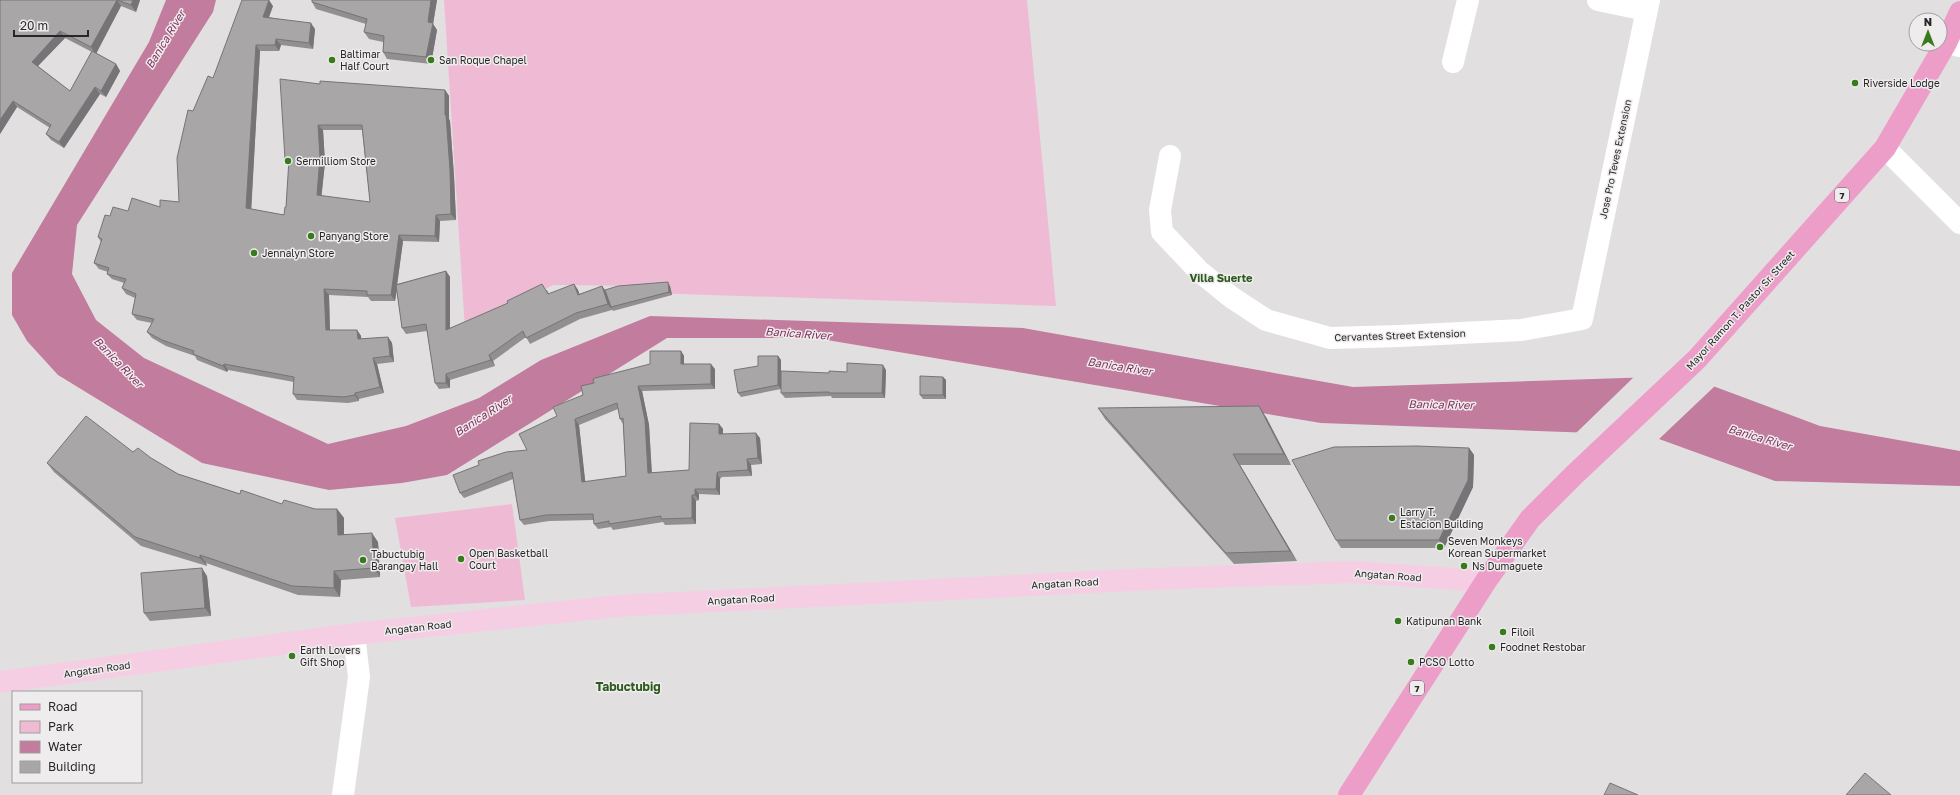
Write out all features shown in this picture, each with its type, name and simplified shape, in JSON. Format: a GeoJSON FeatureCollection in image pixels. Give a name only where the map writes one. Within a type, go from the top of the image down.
{"type":"FeatureCollection","features":[{"type":"Feature","properties":{"kind":"main road","name":"Mayor Ramon T. Pastor Sr. Street"},"geometry":{"type":"LineString","coordinates":[[1486,581],[1530,519],[1574,475],[1697,359],[1884,148],[1953,45],[1960,12]]}},
{"type":"Feature","properties":{"kind":"main road","name":"Angatan Road"},"geometry":{"type":"LineString","coordinates":[[0,682],[354,634],[618,606],[1151,579],[1353,572],[1486,581]]}},
{"type":"Feature","properties":{"kind":"main road","name":"7"},"geometry":{"type":"LineString","coordinates":[[1349,795],[1486,581]]}},
{"type":"Feature","properties":{"kind":"street"},"geometry":{"type":"LineString","coordinates":[[1453,62],[1468,0]]}},
{"type":"Feature","properties":{"kind":"street"},"geometry":{"type":"LineString","coordinates":[[1598,0],[1648,5]]}},
{"type":"Feature","properties":{"kind":"street","name":"Jose Pro Teves Extension"},"geometry":{"type":"LineString","coordinates":[[1582,319],[1648,5]]}},
{"type":"Feature","properties":{"kind":"street"},"geometry":{"type":"LineString","coordinates":[[1884,148],[1960,223]]}},
{"type":"Feature","properties":{"kind":"street","name":"Cervantes Street Extension"},"geometry":{"type":"LineString","coordinates":[[1170,156],[1160,210],[1162,232],[1199,271],[1231,297],[1266,320],[1330,338],[1522,330],[1582,319]]}},
{"type":"Feature","properties":{"kind":"street"},"geometry":{"type":"LineString","coordinates":[[343,795],[359,677],[354,634]]}},
{"type":"Feature","properties":{"kind":"green space"},"geometry":{"type":"Polygon","coordinates":[[[444,0],[1027,0],[1056,306],[649,293],[647,286],[553,285],[465,330],[444,0]]]}},
{"type":"Feature","properties":{"kind":"green space","name":"Open Basketball Court"},"geometry":{"type":"Polygon","coordinates":[[[512,504],[525,600],[411,607],[395,518],[512,504]]]}},
{"type":"Feature","properties":{"kind":"water","name":"Banica River"},"geometry":{"type":"Polygon","coordinates":[[[166,0],[216,0],[213,12],[77,225],[72,274],[96,320],[144,358],[328,444],[406,426],[479,398],[541,360],[650,316],[1023,328],[1353,387],[1686,376],[1820,426],[1960,451],[1960,486],[1775,481],[1648,435],[1321,423],[815,338],[667,338],[447,475],[402,483],[329,490],[202,463],[58,375],[27,341],[12,315],[12,273],[149,42],[166,0]]]}},
{"type":"Feature","properties":{"kind":"pier"},"geometry":{"type":"Polygon","coordinates":[[[1687,374],[1716,385],[1658,440],[1648,437],[1575,434],[1636,375],[1687,374]]]}},
{"type":"Feature","properties":{"kind":"building"},"geometry":{"type":"Polygon","coordinates":[[[0,0],[117,0],[91,47],[60,31],[32,62],[70,91],[92,51],[116,64],[101,91],[95,87],[59,142],[46,134],[51,125],[13,101],[0,120],[0,0]]]}},
{"type":"Feature","properties":{"kind":"building"},"geometry":{"type":"Polygon","coordinates":[[[117,0],[133,0],[131,5],[117,0]]]}},
{"type":"Feature","properties":{"kind":"building"},"geometry":{"type":"Polygon","coordinates":[[[242,0],[269,0],[263,17],[311,23],[309,43],[276,39],[275,45],[256,45],[246,208],[284,215],[286,207],[289,159],[285,159],[280,79],[320,84],[320,81],[445,90],[445,115],[450,170],[451,214],[436,215],[435,236],[399,235],[391,295],[367,295],[367,291],[324,289],[326,330],[357,330],[358,339],[388,337],[390,356],[373,358],[380,387],[344,397],[293,394],[294,377],[224,364],[223,366],[193,354],[194,351],[162,340],[147,332],[154,319],[132,314],[136,294],[122,288],[126,279],[107,274],[109,268],[94,263],[102,239],[98,237],[105,215],[110,216],[113,207],[128,211],[132,198],[160,207],[160,200],[179,202],[177,158],[188,110],[193,111],[208,76],[213,78],[242,0]],[[318,125],[320,157],[317,195],[370,202],[362,125],[318,125]]]}},
{"type":"Feature","properties":{"kind":"building"},"geometry":{"type":"Polygon","coordinates":[[[312,0],[431,0],[428,22],[433,23],[426,57],[383,52],[384,36],[364,32],[367,19],[312,2],[312,0]]]}},
{"type":"Feature","properties":{"kind":"building"},"geometry":{"type":"Polygon","coordinates":[[[446,271],[446,330],[508,303],[507,301],[542,284],[548,294],[574,284],[578,295],[602,286],[608,304],[576,313],[526,338],[523,331],[489,355],[491,360],[446,374],[446,383],[435,383],[426,324],[402,328],[396,285],[446,271]]]}},
{"type":"Feature","properties":{"kind":"building"},"geometry":{"type":"Polygon","coordinates":[[[668,282],[669,292],[611,307],[605,290],[618,286],[668,282]]]}},
{"type":"Feature","properties":{"kind":"building"},"geometry":{"type":"Polygon","coordinates":[[[650,351],[681,351],[681,364],[711,364],[711,384],[638,386],[645,420],[648,473],[689,470],[690,423],[719,424],[719,434],[756,433],[758,458],[747,459],[748,470],[718,472],[716,489],[695,489],[695,495],[692,495],[692,518],[661,519],[661,516],[609,524],[609,521],[594,524],[593,514],[546,515],[520,520],[512,472],[460,493],[453,475],[479,465],[478,461],[506,452],[527,450],[519,434],[557,416],[553,407],[583,395],[581,386],[594,383],[593,379],[595,378],[650,364],[650,351]],[[617,403],[575,419],[582,482],[626,476],[623,418],[620,419],[617,403]]]}},
{"type":"Feature","properties":{"kind":"building"},"geometry":{"type":"Polygon","coordinates":[[[758,356],[778,356],[778,385],[738,393],[734,370],[758,366],[758,356]]]}},
{"type":"Feature","properties":{"kind":"building"},"geometry":{"type":"Polygon","coordinates":[[[847,363],[883,365],[882,393],[781,393],[781,371],[829,373],[829,371],[847,372],[847,363]]]}},
{"type":"Feature","properties":{"kind":"building"},"geometry":{"type":"Polygon","coordinates":[[[920,376],[943,377],[943,395],[920,395],[920,376]]]}},
{"type":"Feature","properties":{"kind":"building"},"geometry":{"type":"Polygon","coordinates":[[[1259,406],[1284,454],[1233,454],[1290,551],[1226,553],[1098,408],[1259,406]]]}},
{"type":"Feature","properties":{"kind":"building"},"geometry":{"type":"Polygon","coordinates":[[[86,416],[133,452],[138,448],[151,458],[178,474],[240,494],[241,490],[282,504],[284,500],[315,509],[337,509],[338,535],[372,533],[374,568],[334,571],[334,588],[292,586],[200,555],[200,558],[135,537],[47,463],[86,416]]]}},
{"type":"Feature","properties":{"kind":"building","name":"Larry T. Estacion Building"},"geometry":{"type":"Polygon","coordinates":[[[1417,446],[1469,448],[1468,480],[1439,540],[1336,540],[1292,460],[1334,447],[1417,446]]]}},
{"type":"Feature","properties":{"kind":"building"},"geometry":{"type":"Polygon","coordinates":[[[202,568],[205,608],[144,613],[141,573],[202,568]]]}},
{"type":"Feature","properties":{"kind":"building"},"geometry":{"type":"Polygon","coordinates":[[[1865,773],[1891,795],[1846,795],[1865,773]]]}},
{"type":"Feature","properties":{"kind":"building"},"geometry":{"type":"Polygon","coordinates":[[[1610,783],[1638,795],[1604,795],[1610,783]]]}},
{"type":"Feature","properties":{"kind":"place","name":"Baltimar Half Court"},"geometry":{"type":"Point","coordinates":[332,60]}},
{"type":"Feature","properties":{"kind":"place","name":"San Roque Chapel"},"geometry":{"type":"Point","coordinates":[431,60]}},
{"type":"Feature","properties":{"kind":"place","name":"Riverside Lodge"},"geometry":{"type":"Point","coordinates":[1855,83]}},
{"type":"Feature","properties":{"kind":"place","name":"Sermilliom Store"},"geometry":{"type":"Point","coordinates":[288,161]}},
{"type":"Feature","properties":{"kind":"place","name":"Panyang Store"},"geometry":{"type":"Point","coordinates":[311,236]}},
{"type":"Feature","properties":{"kind":"place","name":"Jennalyn Store"},"geometry":{"type":"Point","coordinates":[254,253]}},
{"type":"Feature","properties":{"kind":"place","name":"Larry T. Estacion Building"},"geometry":{"type":"Point","coordinates":[1392,518]}},
{"type":"Feature","properties":{"kind":"place","name":"Seven Monkeys Korean Supermarket"},"geometry":{"type":"Point","coordinates":[1440,547]}},
{"type":"Feature","properties":{"kind":"place","name":"Open Basketball Court"},"geometry":{"type":"Point","coordinates":[461,559]}},
{"type":"Feature","properties":{"kind":"place","name":"Tabuctubig Barangay Hall"},"geometry":{"type":"Point","coordinates":[363,560]}},
{"type":"Feature","properties":{"kind":"place","name":"Ns Dumaguete"},"geometry":{"type":"Point","coordinates":[1464,566]}},
{"type":"Feature","properties":{"kind":"place","name":"Katipunan Bank"},"geometry":{"type":"Point","coordinates":[1398,621]}},
{"type":"Feature","properties":{"kind":"place","name":"Filoil"},"geometry":{"type":"Point","coordinates":[1503,632]}},
{"type":"Feature","properties":{"kind":"place","name":"Foodnet Restobar"},"geometry":{"type":"Point","coordinates":[1492,647]}},
{"type":"Feature","properties":{"kind":"place","name":"Earth Lovers Gift Shop"},"geometry":{"type":"Point","coordinates":[292,656]}},
{"type":"Feature","properties":{"kind":"place","name":"PCSO Lotto"},"geometry":{"type":"Point","coordinates":[1411,662]}},
{"type":"Feature","properties":{"kind":"district","name":"Villa Suerte"},"geometry":{"type":"Point","coordinates":[1221,277]}},
{"type":"Feature","properties":{"kind":"district","name":"Tabuctubig"},"geometry":{"type":"Point","coordinates":[628,686]}}]}
